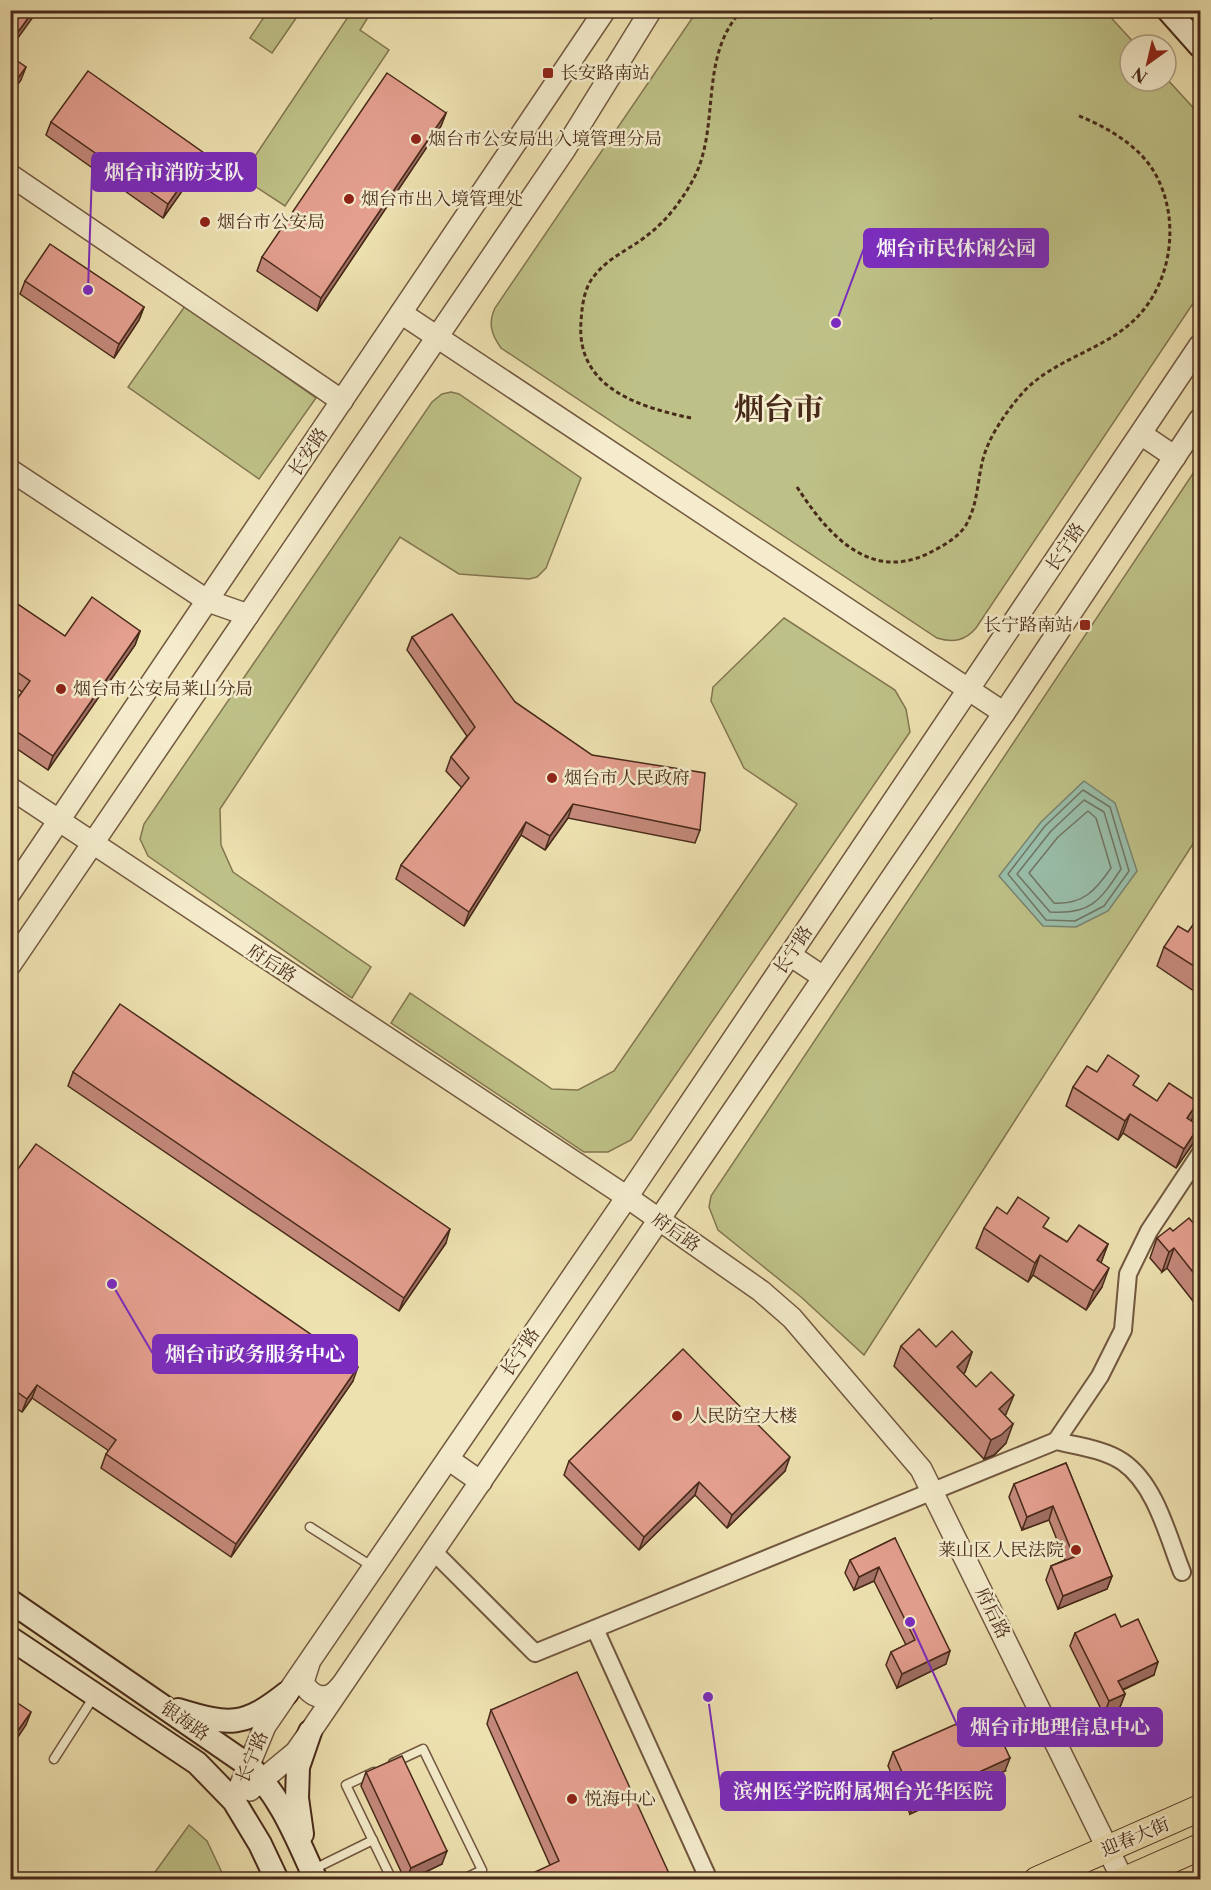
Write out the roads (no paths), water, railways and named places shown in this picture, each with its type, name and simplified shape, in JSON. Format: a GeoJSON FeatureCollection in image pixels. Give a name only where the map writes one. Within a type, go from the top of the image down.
{"type":"FeatureCollection","features":[{"type":"Feature","properties":{"kind":"main road"},"geometry":{"type":"LineString","coordinates":[[1168,10],[1200,46]]}},
{"type":"Feature","properties":{"kind":"main road","name":"银海路"},"geometry":{"type":"LineString","coordinates":[[10,1601],[248,1765],[264,1780],[291,1823],[312,1870]]}},
{"type":"Feature","properties":{"kind":"main road","name":"银海路"},"geometry":{"type":"LineString","coordinates":[[10,1638],[197,1763],[234,1801],[260,1844],[277,1880]]}},
{"type":"Feature","properties":{"kind":"main road"},"geometry":{"type":"LineString","coordinates":[[160,1704],[198,1716],[232,1722],[260,1714],[287,1693]]}},
{"type":"Feature","properties":{"kind":"main road"},"geometry":{"type":"LineString","coordinates":[[310,1732],[298,1767],[300,1823],[312,1870]]}},
{"type":"Feature","properties":{"kind":"main road","name":"迎春大街"},"geometry":{"type":"LineString","coordinates":[[1037,1880],[1200,1809]]}},
{"type":"Feature","properties":{"kind":"main road","name":"迎春大街"},"geometry":{"type":"LineString","coordinates":[[1124,1880],[1200,1847]]}},
{"type":"Feature","properties":{"kind":"street","name":"长安路"},"geometry":{"type":"LineString","coordinates":[[10,893],[605,10]]}},
{"type":"Feature","properties":{"kind":"street"},"geometry":{"type":"LineString","coordinates":[[10,965],[565,149],[644,13]]}},
{"type":"Feature","properties":{"kind":"street"},"geometry":{"type":"LineString","coordinates":[[10,175],[342,401]]}},
{"type":"Feature","properties":{"kind":"street"},"geometry":{"type":"LineString","coordinates":[[401,313],[1004,713]]}},
{"type":"Feature","properties":{"kind":"street","name":"长宁路"},"geometry":{"type":"LineString","coordinates":[[234,1801],[265,1726],[627,1197],[1200,345]]}},
{"type":"Feature","properties":{"kind":"street","name":"长宁路"},"geometry":{"type":"LineString","coordinates":[[234,1801],[264,1780],[296,1752],[310,1732],[1004,713],[1200,420]]}},
{"type":"Feature","properties":{"kind":"street"},"geometry":{"type":"LineString","coordinates":[[1141,434],[1175,457]]}},
{"type":"Feature","properties":{"kind":"street"},"geometry":{"type":"LineString","coordinates":[[10,470],[208,601],[248,615]]}},
{"type":"Feature","properties":{"kind":"street","name":"府后路"},"geometry":{"type":"LineString","coordinates":[[10,788],[627,1197],[761,1291],[792,1318],[921,1469],[1124,1880]]}},
{"type":"Feature","properties":{"kind":"street"},"geometry":{"type":"LineString","coordinates":[[790,955],[823,978]]}},
{"type":"Feature","properties":{"kind":"street"},"geometry":{"type":"LineString","coordinates":[[434,1552],[535,1653],[1056,1441],[1100,1376],[1123,1330],[1128,1274],[1149,1231],[1200,1154]]}},
{"type":"Feature","properties":{"kind":"street"},"geometry":{"type":"LineString","coordinates":[[1056,1441],[1100,1452],[1123,1462],[1140,1479],[1152,1499],[1182,1572]]}},
{"type":"Feature","properties":{"kind":"street"},"geometry":{"type":"LineString","coordinates":[[448,1459],[481,1482]]}},
{"type":"Feature","properties":{"kind":"street"},"geometry":{"type":"LineString","coordinates":[[595,1629],[709,1880]]}},
{"type":"Feature","properties":{"kind":"street"},"geometry":{"type":"LineString","coordinates":[[309,1662],[303,1682],[308,1691],[317,1696],[327,1697],[343,1683]]}},
{"type":"Feature","properties":{"kind":"lane"},"geometry":{"type":"LineString","coordinates":[[310,1527],[373,1567]]}},
{"type":"Feature","properties":{"kind":"lane"},"geometry":{"type":"LineString","coordinates":[[54,1759],[95,1695]]}},
{"type":"Feature","properties":{"kind":"lane"},"geometry":{"type":"LineString","coordinates":[[392,1880],[346,1785],[423,1749],[482,1870],[462,1880]]}},
{"type":"Feature","properties":{"kind":"lane"},"geometry":{"type":"LineString","coordinates":[[312,1870],[373,1840]]}},
{"type":"Feature","properties":{"kind":"water"},"geometry":{"type":"Polygon","coordinates":[[[1084,781],[1115,803],[1137,871],[1108,911],[1076,927],[1043,926],[999,876],[1041,822],[1084,781]]]}},
{"type":"Feature","properties":{"kind":"place","name":"长安路南站"},"geometry":{"type":"Point","coordinates":[548,73]}},
{"type":"Feature","properties":{"kind":"place","name":"烟台市公安局出入境管理分局"},"geometry":{"type":"Point","coordinates":[416,139]}},
{"type":"Feature","properties":{"kind":"place","name":"烟台市出入境管理处"},"geometry":{"type":"Point","coordinates":[349,199]}},
{"type":"Feature","properties":{"kind":"place","name":"烟台市公安局"},"geometry":{"type":"Point","coordinates":[205,222]}},
{"type":"Feature","properties":{"kind":"place","name":"烟台市消防支队"},"geometry":{"type":"Point","coordinates":[88,290]}},
{"type":"Feature","properties":{"kind":"place","name":"烟台市民休闲公园"},"geometry":{"type":"Point","coordinates":[836,323]}},
{"type":"Feature","properties":{"kind":"place","name":"长宁路南站"},"geometry":{"type":"Point","coordinates":[1085,625]}},
{"type":"Feature","properties":{"kind":"place","name":"烟台市公安局莱山分局"},"geometry":{"type":"Point","coordinates":[61,689]}},
{"type":"Feature","properties":{"kind":"place","name":"烟台市人民政府"},"geometry":{"type":"Point","coordinates":[552,778]}},
{"type":"Feature","properties":{"kind":"place","name":"烟台市政务服务中心"},"geometry":{"type":"Point","coordinates":[112,1284]}},
{"type":"Feature","properties":{"kind":"place","name":"人民防空大楼"},"geometry":{"type":"Point","coordinates":[677,1416]}},
{"type":"Feature","properties":{"kind":"place","name":"莱山区人民法院"},"geometry":{"type":"Point","coordinates":[1076,1550]}},
{"type":"Feature","properties":{"kind":"place","name":"烟台市地理信息中心"},"geometry":{"type":"Point","coordinates":[910,1622]}},
{"type":"Feature","properties":{"kind":"place","name":"滨州医学院附属烟台光华医院"},"geometry":{"type":"Point","coordinates":[708,1697]}},
{"type":"Feature","properties":{"kind":"place","name":"悦海中心"},"geometry":{"type":"Point","coordinates":[572,1799]}},
{"type":"Feature","properties":{"kind":"district","name":"烟台市"},"geometry":{"type":"Point","coordinates":[779,408]}}]}
